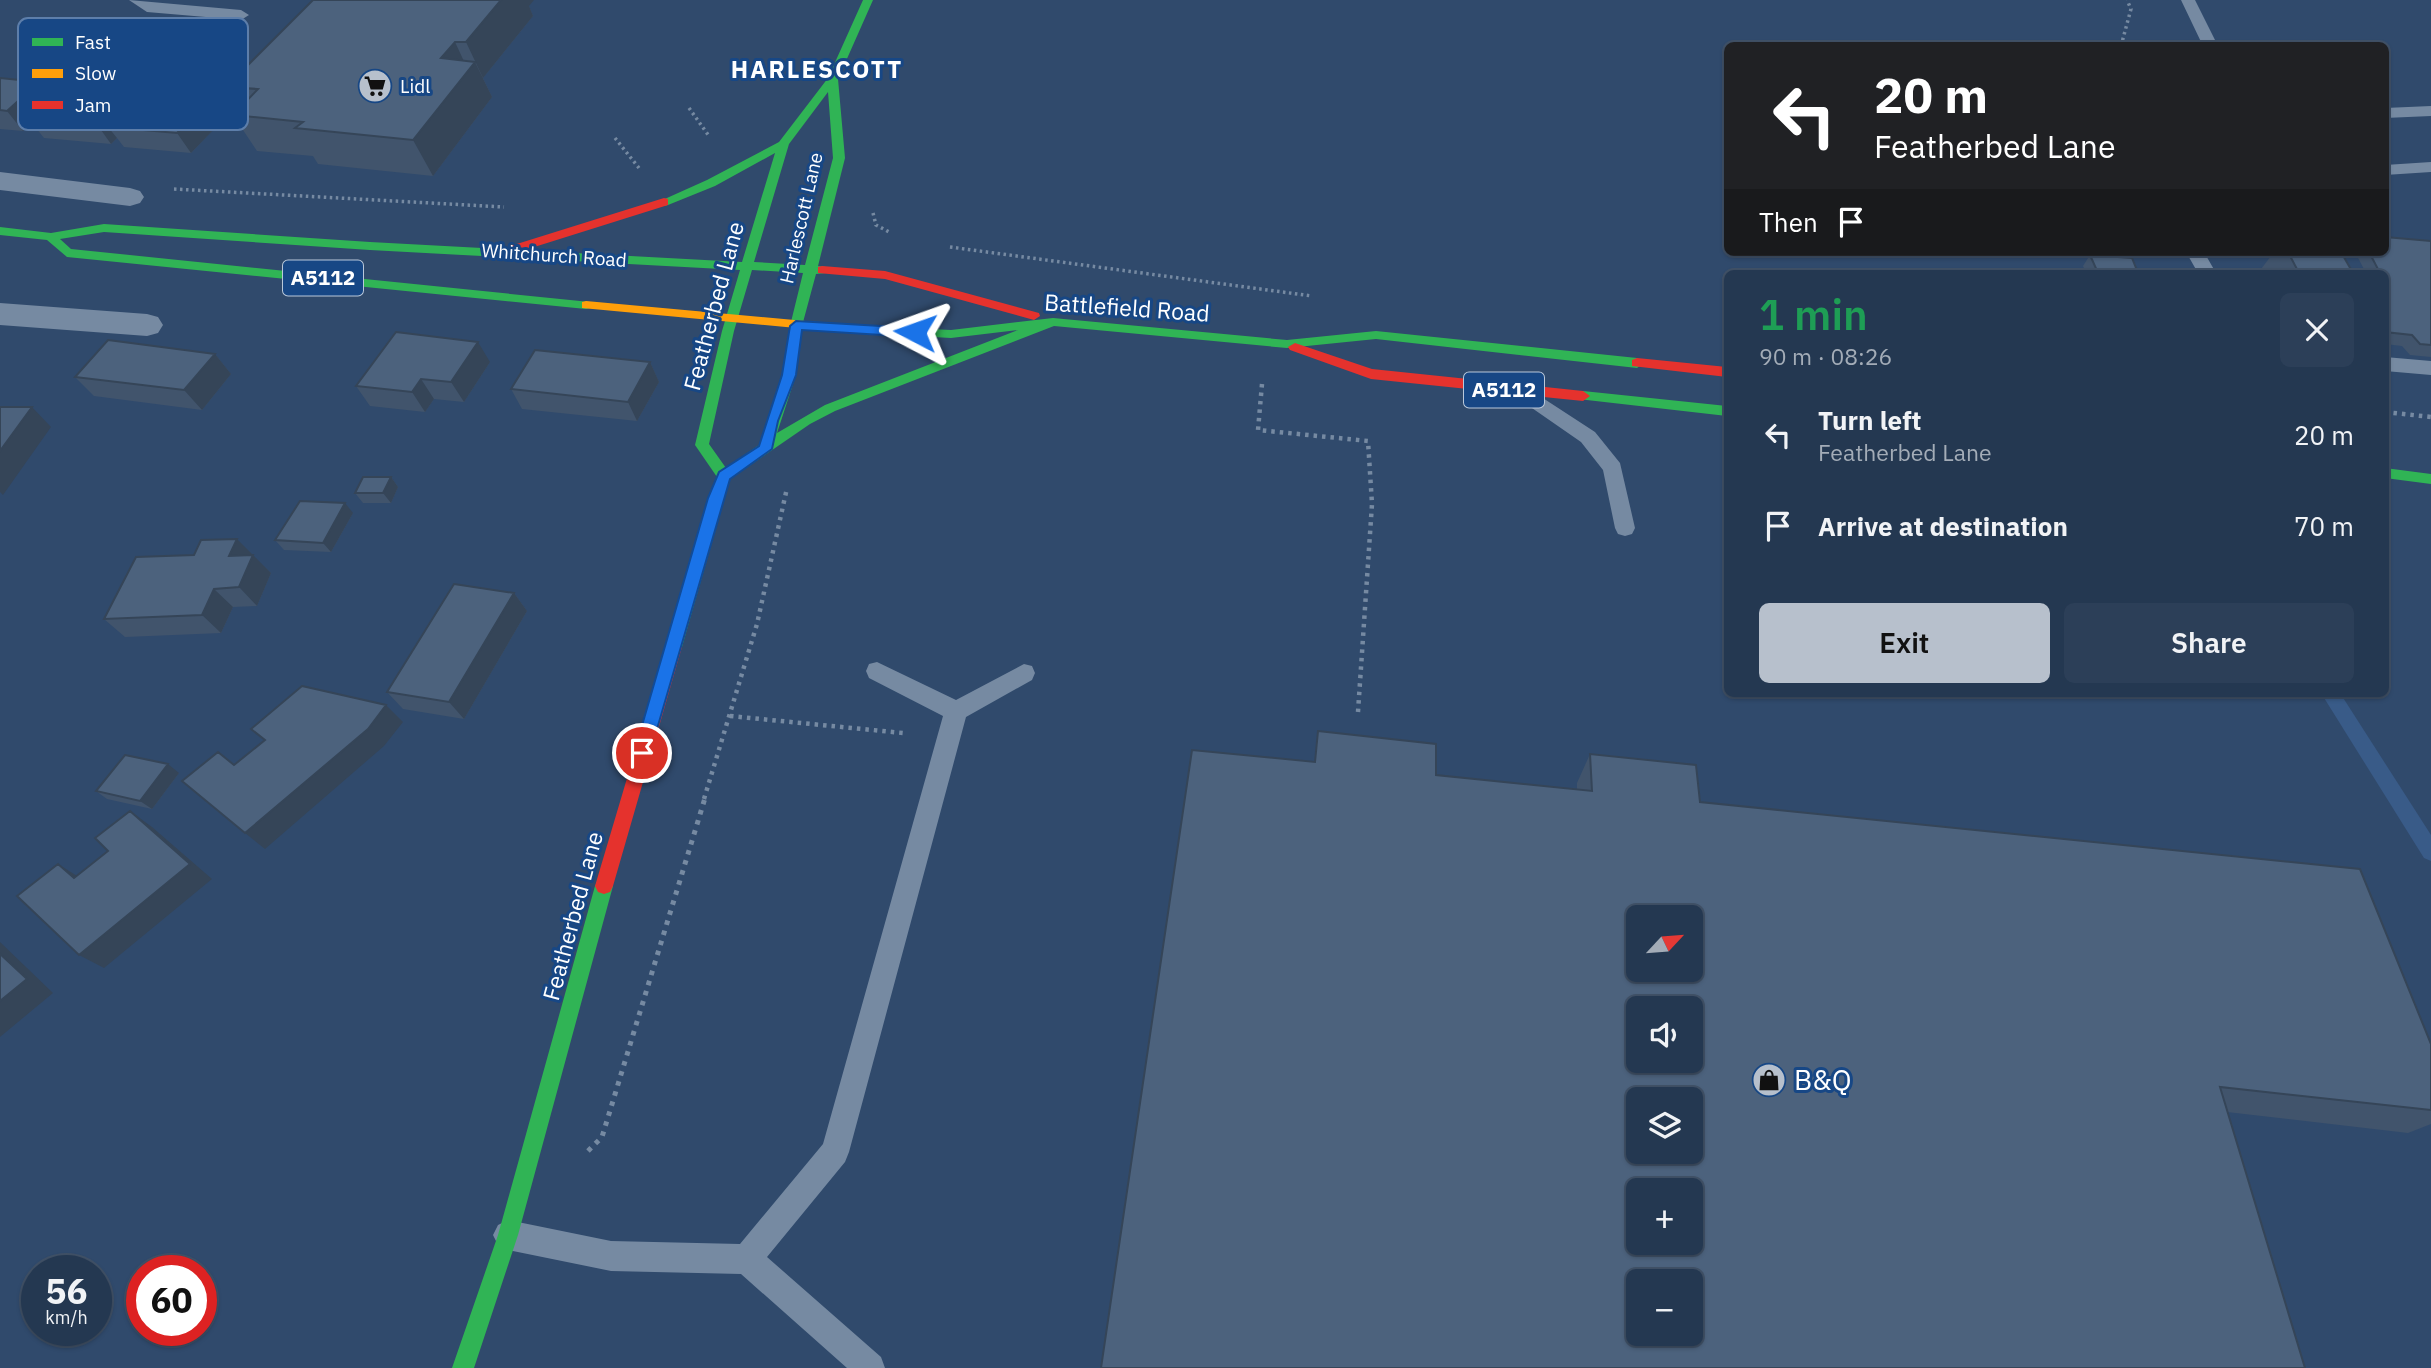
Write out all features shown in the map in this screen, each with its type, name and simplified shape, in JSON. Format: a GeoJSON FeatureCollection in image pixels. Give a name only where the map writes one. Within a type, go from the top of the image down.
{"type":"FeatureCollection","features":[{"type":"Feature","properties":{"kind":"main road","name":"Harlescott Lane"},"geometry":{"type":"LineString","coordinates":[[796,326],[839,158],[833,79],[868,0]]}},
{"type":"Feature","properties":{"kind":"main road"},"geometry":{"type":"LineString","coordinates":[[508,251],[680,196],[711,183],[783,144],[833,79]]}},
{"type":"Feature","properties":{"kind":"main road","name":"Featherbed Lane"},"geometry":{"type":"LineString","coordinates":[[463,1368],[508,1235],[598,906],[724,476],[702,445],[730,320],[783,144]]}},
{"type":"Feature","properties":{"kind":"main road","name":"Whitchurch Road"},"geometry":{"type":"LineString","coordinates":[[0,231],[51,237],[104,228],[885,275],[1053,322]]}},
{"type":"Feature","properties":{"kind":"main road","name":"Whitchurch Road"},"geometry":{"type":"LineString","coordinates":[[51,237],[67,253],[796,326]]}},
{"type":"Feature","properties":{"kind":"main road"},"geometry":{"type":"LineString","coordinates":[[724,476],[805,421],[858,395],[1053,322]]}},
{"type":"Feature","properties":{"kind":"main road","name":"Battlefield Road"},"geometry":{"type":"LineString","coordinates":[[796,326],[951,334],[1053,322],[1265,341],[1287,344],[1371,374],[1523,392],[1724,411]]}},
{"type":"Feature","properties":{"kind":"main road"},"geometry":{"type":"LineString","coordinates":[[765,449],[789,375],[796,326]]}},
{"type":"Feature","properties":{"kind":"main road","name":"Battlefield Road"},"geometry":{"type":"LineString","coordinates":[[1287,344],[1376,335],[1724,372]]}},
{"type":"Feature","properties":{"kind":"main road"},"geometry":{"type":"LineString","coordinates":[[2389,473],[2431,479]]}},
{"type":"Feature","properties":{"kind":"street"},"geometry":{"type":"LineString","coordinates":[[0,181],[130,197]]}},
{"type":"Feature","properties":{"kind":"street"},"geometry":{"type":"LineString","coordinates":[[1,315],[147,325]]}},
{"type":"Feature","properties":{"kind":"lane"},"geometry":{"type":"LineString","coordinates":[[136,0],[146,8],[241,15]]}},
{"type":"Feature","properties":{"kind":"lane"},"geometry":{"type":"LineString","coordinates":[[2188,0],[2209,42]]}},
{"type":"Feature","properties":{"kind":"lane"},"geometry":{"type":"LineString","coordinates":[[2389,113],[2431,111]]}},
{"type":"Feature","properties":{"kind":"lane"},"geometry":{"type":"LineString","coordinates":[[2389,170],[2431,167]]}},
{"type":"Feature","properties":{"kind":"lane"},"geometry":{"type":"LineString","coordinates":[[2389,364],[2431,369]]}},
{"type":"Feature","properties":{"kind":"lane"},"geometry":{"type":"LineString","coordinates":[[1523,392],[1588,437],[1613,468],[1625,528]]}},
{"type":"Feature","properties":{"kind":"lane"},"geometry":{"type":"LineString","coordinates":[[877,671],[952,724]]}},
{"type":"Feature","properties":{"kind":"lane"},"geometry":{"type":"LineString","coordinates":[[747,1259],[835,1152],[886,974],[952,724],[1024,673]]}},
{"type":"Feature","properties":{"kind":"lane"},"geometry":{"type":"LineString","coordinates":[[508,1235],[611,1256],[747,1259],[870,1368]]}},
{"type":"Feature","properties":{"kind":"path"},"geometry":{"type":"LineString","coordinates":[[2122,42],[2132,9],[2127,0]]}},
{"type":"Feature","properties":{"kind":"path"},"geometry":{"type":"LineString","coordinates":[[690,108],[710,136]]}},
{"type":"Feature","properties":{"kind":"path"},"geometry":{"type":"LineString","coordinates":[[615,138],[640,169]]}},
{"type":"Feature","properties":{"kind":"path"},"geometry":{"type":"LineString","coordinates":[[130,197],[183,188],[517,208]]}},
{"type":"Feature","properties":{"kind":"path"},"geometry":{"type":"LineString","coordinates":[[873,211],[876,225],[893,234]]}},
{"type":"Feature","properties":{"kind":"path"},"geometry":{"type":"LineString","coordinates":[[1265,341],[1258,430],[1368,441],[1372,504],[1358,712]]}},
{"type":"Feature","properties":{"kind":"path"},"geometry":{"type":"LineString","coordinates":[[2389,412],[2431,417]]}},
{"type":"Feature","properties":{"kind":"path"},"geometry":{"type":"LineString","coordinates":[[583,1157],[602,1137],[757,624],[787,488],[793,479]]}},
{"type":"Feature","properties":{"kind":"path"},"geometry":{"type":"LineString","coordinates":[[730,716],[952,724]]}},
{"type":"Feature","properties":{"kind":"building","name":"Lidl"},"geometry":{"type":"Polygon","coordinates":[[[313,0],[501,0],[466,42],[455,42],[441,58],[475,62],[413,140],[295,128],[303,122],[248,116],[248,99],[258,89],[248,88],[248,65],[313,0]]]}},
{"type":"Feature","properties":{"kind":"building"},"geometry":{"type":"Polygon","coordinates":[[[0,78],[18,80],[18,101],[7,111],[0,110],[0,78]]]}},
{"type":"Feature","properties":{"kind":"building"},"geometry":{"type":"Polygon","coordinates":[[[142,130],[180,130],[177,133],[142,130]]]}},
{"type":"Feature","properties":{"kind":"building"},"geometry":{"type":"Polygon","coordinates":[[[2389,237],[2431,241],[2431,345],[2420,344],[2412,335],[2389,332],[2389,270],[2378,270],[2371,256],[2389,256],[2389,237]]]}},
{"type":"Feature","properties":{"kind":"building"},"geometry":{"type":"Polygon","coordinates":[[[2090,256],[2132,258],[2137,270],[2097,270],[2090,256]]]}},
{"type":"Feature","properties":{"kind":"building"},"geometry":{"type":"Polygon","coordinates":[[[2290,256],[2343,256],[2351,270],[2297,270],[2290,256]]]}},
{"type":"Feature","properties":{"kind":"building"},"geometry":{"type":"Polygon","coordinates":[[[396,332],[478,342],[451,382],[421,379],[412,392],[356,386],[396,332]]]}},
{"type":"Feature","properties":{"kind":"building"},"geometry":{"type":"Polygon","coordinates":[[[108,340],[215,354],[184,390],[75,377],[108,340]]]}},
{"type":"Feature","properties":{"kind":"building"},"geometry":{"type":"Polygon","coordinates":[[[535,350],[650,362],[628,402],[511,389],[535,350]]]}},
{"type":"Feature","properties":{"kind":"building"},"geometry":{"type":"Polygon","coordinates":[[[0,407],[32,407],[0,451],[0,407]]]}},
{"type":"Feature","properties":{"kind":"building"},"geometry":{"type":"Polygon","coordinates":[[[363,477],[391,477],[383,493],[355,493],[363,477]]]}},
{"type":"Feature","properties":{"kind":"building"},"geometry":{"type":"Polygon","coordinates":[[[300,501],[345,503],[323,543],[275,540],[300,501]]]}},
{"type":"Feature","properties":{"kind":"building"},"geometry":{"type":"Polygon","coordinates":[[[237,539],[229,556],[253,555],[239,587],[214,589],[202,615],[104,619],[136,557],[194,555],[201,540],[237,539]]]}},
{"type":"Feature","properties":{"kind":"building"},"geometry":{"type":"Polygon","coordinates":[[[454,584],[514,593],[449,702],[387,692],[454,584]]]}},
{"type":"Feature","properties":{"kind":"building"},"geometry":{"type":"Polygon","coordinates":[[[302,686],[386,705],[368,729],[245,833],[182,781],[218,752],[234,765],[265,740],[251,729],[302,686]]]}},
{"type":"Feature","properties":{"kind":"building","name":"B&Q"},"geometry":{"type":"Polygon","coordinates":[[[1318,731],[1436,744],[1436,775],[1592,791],[1590,754],[1696,765],[1700,802],[2360,869],[2431,1044],[2431,1110],[2220,1087],[2305,1368],[1101,1368],[1192,750],[1315,762],[1318,731]]]}},
{"type":"Feature","properties":{"kind":"building"},"geometry":{"type":"Polygon","coordinates":[[[125,755],[168,764],[140,801],[96,791],[125,755]]]}},
{"type":"Feature","properties":{"kind":"building"},"geometry":{"type":"Polygon","coordinates":[[[130,811],[190,864],[79,955],[17,896],[58,864],[74,878],[108,851],[95,838],[130,811]]]}},
{"type":"Feature","properties":{"kind":"building"},"geometry":{"type":"Polygon","coordinates":[[[0,954],[27,979],[0,1001],[0,954]]]}},
{"type":"Feature","properties":{"kind":"waterway"},"geometry":{"type":"LineString","coordinates":[[2333,697],[2431,852]]}},
{"type":"Feature","properties":{"kind":"traffic: fast"},"geometry":{"type":"LineString","coordinates":[[765,449],[789,375],[796,326],[839,158],[833,79],[868,0]]}},
{"type":"Feature","properties":{"kind":"traffic: fast"},"geometry":{"type":"LineString","coordinates":[[664,202],[711,183],[783,144],[833,79]]}},
{"type":"Feature","properties":{"kind":"traffic: fast"},"geometry":{"type":"LineString","coordinates":[[724,476],[702,445],[728,331],[783,144]]}},
{"type":"Feature","properties":{"kind":"traffic: fast"},"geometry":{"type":"LineString","coordinates":[[0,231],[51,237],[104,228],[370,246],[822,270]]}},
{"type":"Feature","properties":{"kind":"traffic: fast"},"geometry":{"type":"LineString","coordinates":[[51,237],[67,253],[586,305]]}},
{"type":"Feature","properties":{"kind":"traffic: fast"},"geometry":{"type":"LineString","coordinates":[[674,647],[724,476],[805,421],[830,408],[1053,322]]}},
{"type":"Feature","properties":{"kind":"traffic: fast"},"geometry":{"type":"LineString","coordinates":[[849,329],[951,334],[1053,322],[1287,344],[1376,335],[1637,363]]}},
{"type":"Feature","properties":{"kind":"traffic: fast"},"geometry":{"type":"LineString","coordinates":[[1583,396],[1724,411]]}},
{"type":"Feature","properties":{"kind":"traffic: fast"},"geometry":{"type":"LineString","coordinates":[[2389,474],[2431,479]]}},
{"type":"Feature","properties":{"kind":"traffic: fast"},"geometry":{"type":"LineString","coordinates":[[463,1368],[508,1235],[604,886]]}},
{"type":"Feature","properties":{"kind":"traffic: slow"},"geometry":{"type":"LineString","coordinates":[[586,305],[849,329]]}},
{"type":"Feature","properties":{"kind":"traffic: jam"},"geometry":{"type":"LineString","coordinates":[[508,251],[664,202]]}},
{"type":"Feature","properties":{"kind":"traffic: jam"},"geometry":{"type":"LineString","coordinates":[[822,270],[885,275],[1034,316]]}},
{"type":"Feature","properties":{"kind":"traffic: jam"},"geometry":{"type":"LineString","coordinates":[[1295,347],[1371,374],[1583,396]]}},
{"type":"Feature","properties":{"kind":"traffic: jam"},"geometry":{"type":"LineString","coordinates":[[1637,363],[1724,372]]}},
{"type":"Feature","properties":{"kind":"traffic: jam"},"geometry":{"type":"LineString","coordinates":[[604,886],[674,647]]}},
{"type":"Feature","properties":{"kind":"place","name":"Lidl"},"geometry":{"type":"Point","coordinates":[375,86]}},
{"type":"Feature","properties":{"kind":"place","name":"B&Q"},"geometry":{"type":"Point","coordinates":[1769,1080]}},
{"type":"Feature","properties":{"kind":"district","name":"HARLESCOTT"},"geometry":{"type":"Point","coordinates":[817,70]}},
{"type":"Feature","properties":{"kind":"route"},"geometry":{"type":"LineString","coordinates":[[642,753],[715,498],[724,476],[765,449],[789,375],[796,326],[915,332]]}}]}
